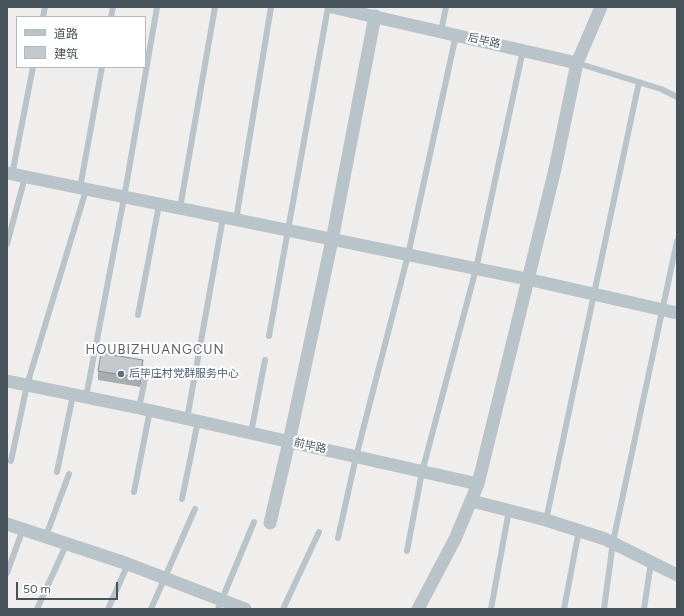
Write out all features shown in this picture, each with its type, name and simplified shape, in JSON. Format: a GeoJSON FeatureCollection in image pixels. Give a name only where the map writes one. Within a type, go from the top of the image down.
{"type":"FeatureCollection","features":[{"type":"Feature","properties":{"kind":"street","name":"后毕路"},"geometry":{"type":"LineString","coordinates":[[332,7],[577,63]]}},
{"type":"Feature","properties":{"kind":"street"},"geometry":{"type":"LineString","coordinates":[[418,609],[455,538],[478,484],[555,169],[577,63],[601,7]]}},
{"type":"Feature","properties":{"kind":"street"},"geometry":{"type":"LineString","coordinates":[[270,523],[289,442],[332,240],[376,16]]}},
{"type":"Feature","properties":{"kind":"street"},"geometry":{"type":"LineString","coordinates":[[10,174],[476,269],[677,313]]}},
{"type":"Feature","properties":{"kind":"street","name":"前毕路"},"geometry":{"type":"LineString","coordinates":[[7,381],[145,409],[478,484]]}},
{"type":"Feature","properties":{"kind":"street"},"geometry":{"type":"LineString","coordinates":[[472,501],[546,520],[613,542],[677,575]]}},
{"type":"Feature","properties":{"kind":"street"},"geometry":{"type":"LineString","coordinates":[[7,524],[128,564],[165,578],[220,605],[245,609]]}},
{"type":"Feature","properties":{"kind":"lane"},"geometry":{"type":"LineString","coordinates":[[57,472],[80,396],[124,198],[157,7]]}},
{"type":"Feature","properties":{"kind":"lane"},"geometry":{"type":"LineString","coordinates":[[180,209],[215,7]]}},
{"type":"Feature","properties":{"kind":"lane"},"geometry":{"type":"LineString","coordinates":[[236,220],[271,7]]}},
{"type":"Feature","properties":{"kind":"lane"},"geometry":{"type":"LineString","coordinates":[[269,336],[328,7]]}},
{"type":"Feature","properties":{"kind":"lane"},"geometry":{"type":"LineString","coordinates":[[441,31],[446,7]]}},
{"type":"Feature","properties":{"kind":"lane"},"geometry":{"type":"LineString","coordinates":[[338,538],[356,457],[408,255],[456,35]]}},
{"type":"Feature","properties":{"kind":"lane"},"geometry":{"type":"LineString","coordinates":[[407,550],[422,472],[476,269],[523,50]]}},
{"type":"Feature","properties":{"kind":"lane"},"geometry":{"type":"LineString","coordinates":[[577,63],[661,89],[677,97]]}},
{"type":"Feature","properties":{"kind":"lane"},"geometry":{"type":"LineString","coordinates":[[10,174],[33,68]]}},
{"type":"Feature","properties":{"kind":"lane"},"geometry":{"type":"LineString","coordinates":[[11,461],[27,385],[83,189],[102,68]]}},
{"type":"Feature","properties":{"kind":"lane"},"geometry":{"type":"LineString","coordinates":[[546,520],[639,82]]}},
{"type":"Feature","properties":{"kind":"lane"},"geometry":{"type":"LineString","coordinates":[[7,244],[26,177]]}},
{"type":"Feature","properties":{"kind":"lane"},"geometry":{"type":"LineString","coordinates":[[138,315],[159,205]]}},
{"type":"Feature","properties":{"kind":"lane"},"geometry":{"type":"LineString","coordinates":[[182,499],[223,218]]}},
{"type":"Feature","properties":{"kind":"lane"},"geometry":{"type":"LineString","coordinates":[[604,609],[613,542],[677,241]]}},
{"type":"Feature","properties":{"kind":"lane"},"geometry":{"type":"LineString","coordinates":[[251,433],[265,360]]}},
{"type":"Feature","properties":{"kind":"lane"},"geometry":{"type":"LineString","coordinates":[[134,492],[145,409],[147,369]]}},
{"type":"Feature","properties":{"kind":"lane"},"geometry":{"type":"LineString","coordinates":[[46,536],[69,474]]}},
{"type":"Feature","properties":{"kind":"lane"},"geometry":{"type":"LineString","coordinates":[[151,609],[194,509]]}},
{"type":"Feature","properties":{"kind":"lane"},"geometry":{"type":"LineString","coordinates":[[491,609],[509,510]]}},
{"type":"Feature","properties":{"kind":"lane"},"geometry":{"type":"LineString","coordinates":[[220,605],[254,522]]}},
{"type":"Feature","properties":{"kind":"lane"},"geometry":{"type":"LineString","coordinates":[[7,573],[23,529]]}},
{"type":"Feature","properties":{"kind":"lane"},"geometry":{"type":"LineString","coordinates":[[564,609],[579,530]]}},
{"type":"Feature","properties":{"kind":"lane"},"geometry":{"type":"LineString","coordinates":[[284,609],[319,532]]}},
{"type":"Feature","properties":{"kind":"lane"},"geometry":{"type":"LineString","coordinates":[[37,609],[67,544]]}},
{"type":"Feature","properties":{"kind":"lane"},"geometry":{"type":"LineString","coordinates":[[644,609],[651,562]]}},
{"type":"Feature","properties":{"kind":"lane"},"geometry":{"type":"LineString","coordinates":[[108,609],[128,564]]}},
{"type":"Feature","properties":{"kind":"building"},"geometry":{"type":"Polygon","coordinates":[[[101,353],[143,360],[140,378],[98,371],[101,353]]]}},
{"type":"Feature","properties":{"kind":"place","name":"后毕庄村党群服务中心"},"geometry":{"type":"Point","coordinates":[121,374]}},
{"type":"Feature","properties":{"kind":"district","name":"HOUBIZHUANGCUN"},"geometry":{"type":"Point","coordinates":[155,350]}}]}
